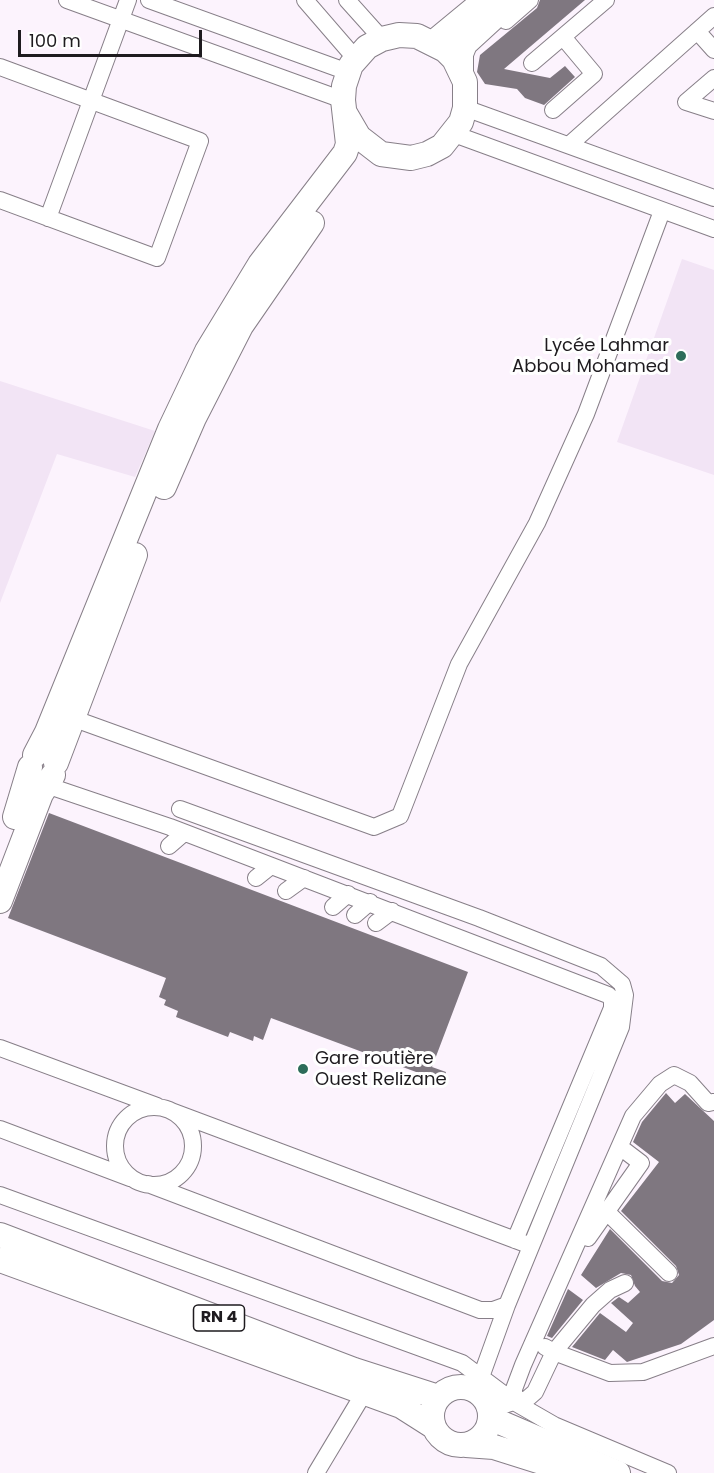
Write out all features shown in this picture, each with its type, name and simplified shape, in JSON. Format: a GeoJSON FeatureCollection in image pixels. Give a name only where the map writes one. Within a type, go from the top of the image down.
{"type":"FeatureCollection","features":[{"type":"Feature","properties":{"kind":"highway"},"geometry":{"type":"LineString","coordinates":[[434,42],[485,0]]}},
{"type":"Feature","properties":{"kind":"highway"},"geometry":{"type":"LineString","coordinates":[[0,856],[22,798],[44,769],[72,718],[136,551],[194,418],[241,326],[286,258],[357,165],[369,158],[411,158],[427,154],[442,146],[454,134],[465,108],[466,95],[460,70],[461,54],[465,44],[513,0]]}},
{"type":"Feature","properties":{"kind":"highway"},"geometry":{"type":"LineString","coordinates":[[0,901],[44,769],[47,732],[189,387],[225,318],[260,264],[342,160],[348,144],[344,106],[352,65],[367,47],[382,39],[399,35],[417,36],[434,42],[449,54],[460,70]]}},
{"type":"Feature","properties":{"kind":"highway"},"geometry":{"type":"LineString","coordinates":[[344,106],[351,126],[369,147],[395,157]]}},
{"type":"Feature","properties":{"kind":"highway","name":"RN 4"},"geometry":{"type":"LineString","coordinates":[[0,1235],[354,1370],[438,1397]]}},
{"type":"Feature","properties":{"kind":"highway","name":"RN 4"},"geometry":{"type":"LineString","coordinates":[[0,1260],[401,1406],[434,1427]]}},
{"type":"Feature","properties":{"kind":"highway"},"geometry":{"type":"LineString","coordinates":[[576,1473],[494,1447],[447,1441],[434,1427],[432,1412],[438,1397],[452,1388],[460,1387],[618,1473]]}},
{"type":"Feature","properties":{"kind":"highway"},"geometry":{"type":"LineString","coordinates":[[466,1445],[482,1436],[484,1399]]}},
{"type":"Feature","properties":{"kind":"street"},"geometry":{"type":"LineString","coordinates":[[67,0],[344,106]]}},
{"type":"Feature","properties":{"kind":"street"},"geometry":{"type":"LineString","coordinates":[[48,218],[128,0]]}},
{"type":"Feature","properties":{"kind":"street"},"geometry":{"type":"LineString","coordinates":[[149,0],[352,65]]}},
{"type":"Feature","properties":{"kind":"street"},"geometry":{"type":"LineString","coordinates":[[305,0],[352,65]]}},
{"type":"Feature","properties":{"kind":"street"},"geometry":{"type":"LineString","coordinates":[[347,0],[382,39]]}},
{"type":"Feature","properties":{"kind":"street"},"geometry":{"type":"LineString","coordinates":[[475,47],[530,0]]}},
{"type":"Feature","properties":{"kind":"street"},"geometry":{"type":"LineString","coordinates":[[532,63],[606,0]]}},
{"type":"Feature","properties":{"kind":"street"},"geometry":{"type":"LineString","coordinates":[[569,145],[714,16]]}},
{"type":"Feature","properties":{"kind":"street"},"geometry":{"type":"LineString","coordinates":[[697,31],[714,50]]}},
{"type":"Feature","properties":{"kind":"street"},"geometry":{"type":"LineString","coordinates":[[553,110],[594,74],[563,37]]}},
{"type":"Feature","properties":{"kind":"street"},"geometry":{"type":"LineString","coordinates":[[0,67],[201,141],[157,258],[0,200]]}},
{"type":"Feature","properties":{"kind":"street"},"geometry":{"type":"LineString","coordinates":[[714,78],[686,102],[714,111]]}},
{"type":"Feature","properties":{"kind":"street"},"geometry":{"type":"LineString","coordinates":[[465,108],[714,198]]}},
{"type":"Feature","properties":{"kind":"street"},"geometry":{"type":"LineString","coordinates":[[454,134],[714,229]]}},
{"type":"Feature","properties":{"kind":"street"},"geometry":{"type":"LineString","coordinates":[[72,718],[374,827],[400,816],[459,664],[537,523],[586,414],[662,211]]}},
{"type":"Feature","properties":{"kind":"street"},"geometry":{"type":"LineString","coordinates":[[44,769],[280,878],[608,995],[612,999],[612,1008],[522,1243],[484,1399]]}},
{"type":"Feature","properties":{"kind":"street"},"geometry":{"type":"LineString","coordinates":[[180,809],[479,918],[601,966],[622,984],[625,995],[621,1027],[522,1243]]}},
{"type":"Feature","properties":{"kind":"street"},"geometry":{"type":"LineString","coordinates":[[0,1048],[522,1243]]}},
{"type":"Feature","properties":{"kind":"street"},"geometry":{"type":"LineString","coordinates":[[514,1402],[514,1389],[633,1116],[660,1084],[674,1075],[690,1083],[708,1102],[714,1102]]}},
{"type":"Feature","properties":{"kind":"street"},"geometry":{"type":"LineString","coordinates":[[144,1108],[164,1109],[182,1119],[189,1131],[193,1144],[191,1157],[184,1170],[174,1179],[162,1184],[142,1182],[125,1172],[118,1161],[115,1148],[116,1134],[122,1122],[132,1113],[144,1108]]}},
{"type":"Feature","properties":{"kind":"street"},"geometry":{"type":"LineString","coordinates":[[0,1129],[480,1310],[493,1310],[507,1305]]}},
{"type":"Feature","properties":{"kind":"street"},"geometry":{"type":"LineString","coordinates":[[563,1273],[641,1163],[620,1147]]}},
{"type":"Feature","properties":{"kind":"street"},"geometry":{"type":"LineString","coordinates":[[0,1195],[462,1363],[484,1399]]}},
{"type":"Feature","properties":{"kind":"street"},"geometry":{"type":"LineString","coordinates":[[607,1212],[669,1273]]}},
{"type":"Feature","properties":{"kind":"street"},"geometry":{"type":"LineString","coordinates":[[484,1399],[514,1402],[527,1399],[535,1392],[554,1352],[593,1305],[610,1290],[625,1283]]}},
{"type":"Feature","properties":{"kind":"street"},"geometry":{"type":"LineString","coordinates":[[534,1342],[610,1373],[643,1372],[714,1346]]}},
{"type":"Feature","properties":{"kind":"street"},"geometry":{"type":"LineString","coordinates":[[316,1473],[364,1393]]}},
{"type":"Feature","properties":{"kind":"street"},"geometry":{"type":"LineString","coordinates":[[484,1399],[514,1402],[554,1425],[668,1473]]}},
{"type":"Feature","properties":{"kind":"shaded area","name":"Lycée Lahmar Abbou Mohamed"},"geometry":{"type":"Polygon","coordinates":[[[682,259],[714,270],[714,475],[617,442],[682,259]]]}},
{"type":"Feature","properties":{"kind":"shaded area"},"geometry":{"type":"Polygon","coordinates":[[[0,381],[155,431],[135,477],[57,454],[0,603],[0,381]]]}},
{"type":"Feature","properties":{"kind":"building"},"geometry":{"type":"Polygon","coordinates":[[[540,0],[585,0],[504,69],[550,78],[565,66],[575,77],[544,105],[525,98],[517,89],[485,84],[477,72],[480,55],[537,8],[540,0]]]}},
{"type":"Feature","properties":{"kind":"building"},"geometry":{"type":"Polygon","coordinates":[[[49,813],[468,972],[432,1067],[446,1072],[443,1082],[271,1018],[263,1040],[254,1036],[253,1041],[230,1032],[228,1037],[176,1017],[178,1011],[164,1005],[166,1000],[159,997],[166,978],[8,918],[49,813]]]}},
{"type":"Feature","properties":{"kind":"building"},"geometry":{"type":"Polygon","coordinates":[[[666,1093],[675,1103],[685,1094],[714,1121],[714,1320],[681,1344],[627,1362],[613,1350],[605,1360],[572,1347],[600,1313],[626,1332],[633,1323],[611,1303],[619,1297],[628,1303],[640,1292],[631,1275],[621,1273],[596,1288],[581,1275],[610,1229],[662,1281],[672,1283],[679,1275],[676,1266],[621,1211],[659,1162],[633,1142],[642,1122],[666,1093]]]}},
{"type":"Feature","properties":{"kind":"building"},"geometry":{"type":"Polygon","coordinates":[[[568,1289],[583,1300],[552,1338],[547,1336],[568,1289]]]}},
{"type":"Feature","properties":{"kind":"place","name":"Lycée Lahmar Abbou Mohamed"},"geometry":{"type":"Point","coordinates":[681,356]}},
{"type":"Feature","properties":{"kind":"place","name":"Gare routière Ouest Relizane"},"geometry":{"type":"Point","coordinates":[303,1069]}}]}
